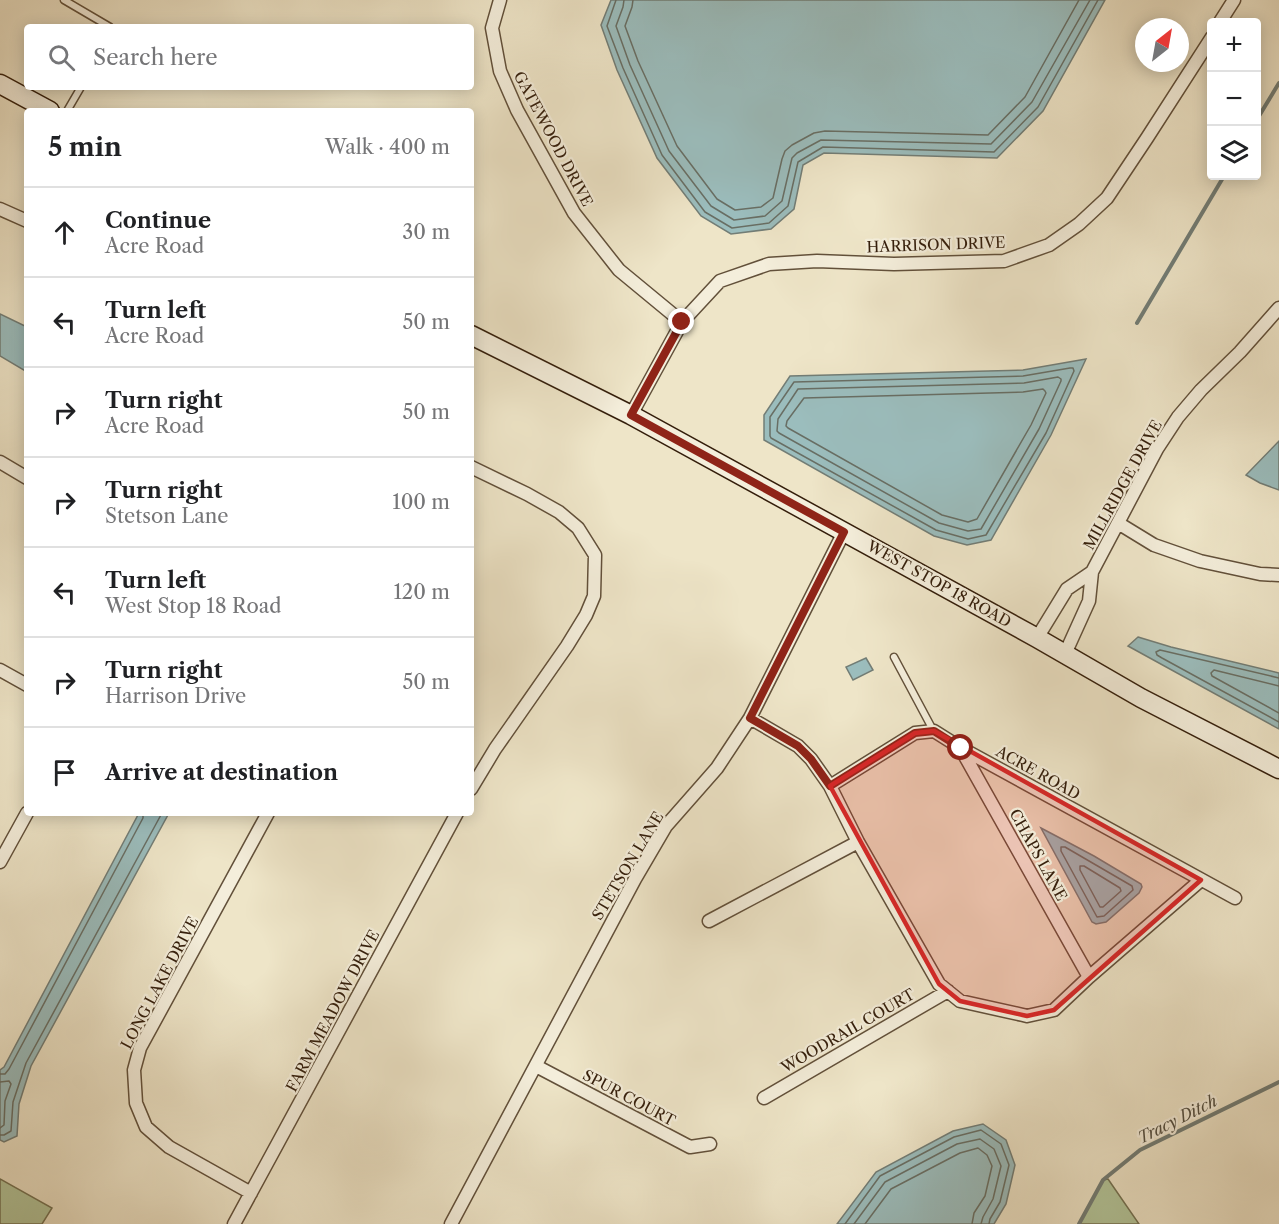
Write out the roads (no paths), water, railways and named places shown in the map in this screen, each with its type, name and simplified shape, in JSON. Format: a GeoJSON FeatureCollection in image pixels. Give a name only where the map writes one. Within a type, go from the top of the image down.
{"type":"FeatureCollection","features":[{"type":"Feature","properties":{"kind":"street","name":"GATEWOOD DRIVE"},"geometry":{"type":"LineString","coordinates":[[500,0],[492,28],[500,71],[517,110],[574,213],[619,270],[682,322]]}},
{"type":"Feature","properties":{"kind":"street"},"geometry":{"type":"LineString","coordinates":[[1223,18],[1234,0]]}},
{"type":"Feature","properties":{"kind":"street","name":"HARRISON DRIVE"},"geometry":{"type":"LineString","coordinates":[[631,415],[682,322],[720,281],[769,264],[817,261],[894,264],[1004,261],[1048,245],[1079,224],[1107,198],[1207,45]]}},
{"type":"Feature","properties":{"kind":"street"},"geometry":{"type":"LineString","coordinates":[[0,84],[44,108]]}},
{"type":"Feature","properties":{"kind":"street"},"geometry":{"type":"LineString","coordinates":[[0,208],[24,220]]}},
{"type":"Feature","properties":{"kind":"street","name":"MILLRIDGE DRIVE"},"geometry":{"type":"LineString","coordinates":[[1065,654],[1089,601],[1092,572],[1157,449],[1178,417],[1201,390],[1240,352],[1279,308]]}},
{"type":"Feature","properties":{"kind":"street","name":"WEST STOP 18 ROAD"},"geometry":{"type":"LineString","coordinates":[[474,336],[631,415],[1037,638],[1141,698],[1279,769]]}},
{"type":"Feature","properties":{"kind":"street"},"geometry":{"type":"LineString","coordinates":[[0,462],[24,476]]}},
{"type":"Feature","properties":{"kind":"street"},"geometry":{"type":"LineString","coordinates":[[474,468],[559,512],[578,528],[595,555],[594,596],[586,615],[567,646],[495,748],[474,784]]}},
{"type":"Feature","properties":{"kind":"street"},"geometry":{"type":"LineString","coordinates":[[1118,523],[1154,545],[1200,561],[1260,574],[1279,575]]}},
{"type":"Feature","properties":{"kind":"street","name":"STETSON LANE"},"geometry":{"type":"LineString","coordinates":[[452,1224],[635,879],[666,826],[717,768],[750,718],[844,532]]}},
{"type":"Feature","properties":{"kind":"street","name":"MILLRIDGE DRIVE"},"geometry":{"type":"LineString","coordinates":[[1037,638],[1067,589],[1092,572]]}},
{"type":"Feature","properties":{"kind":"street"},"geometry":{"type":"LineString","coordinates":[[0,670],[24,683]]}},
{"type":"Feature","properties":{"kind":"street"},"geometry":{"type":"LineString","coordinates":[[750,718],[798,746],[811,759],[830,786],[858,842],[939,984],[960,1001],[1027,1016],[1054,1010],[1201,880]]}},
{"type":"Feature","properties":{"kind":"street"},"geometry":{"type":"LineString","coordinates":[[830,786],[915,733],[934,731]]}},
{"type":"Feature","properties":{"kind":"street","name":"ACRE ROAD"},"geometry":{"type":"LineString","coordinates":[[934,731],[1235,898]]}},
{"type":"Feature","properties":{"kind":"street","name":"CHAPS LANE"},"geometry":{"type":"LineString","coordinates":[[961,748],[1089,977]]}},
{"type":"Feature","properties":{"kind":"street"},"geometry":{"type":"LineString","coordinates":[[0,862],[25,816]]}},
{"type":"Feature","properties":{"kind":"street","name":"LONG LAKE DRIVE"},"geometry":{"type":"LineString","coordinates":[[251,1193],[169,1147],[146,1127],[136,1103],[134,1070],[140,1048],[267,816]]}},
{"type":"Feature","properties":{"kind":"street","name":"FARM MEADOW DRIVE"},"geometry":{"type":"LineString","coordinates":[[234,1224],[455,816]]}},
{"type":"Feature","properties":{"kind":"street"},"geometry":{"type":"LineString","coordinates":[[709,921],[858,842]]}},
{"type":"Feature","properties":{"kind":"street","name":"WOODRAIL COURT"},"geometry":{"type":"LineString","coordinates":[[764,1098],[948,991]]}},
{"type":"Feature","properties":{"kind":"street","name":"SPUR COURT"},"geometry":{"type":"LineString","coordinates":[[536,1066],[690,1148],[711,1144]]}},
{"type":"Feature","properties":{"kind":"lane"},"geometry":{"type":"LineString","coordinates":[[64,0],[105,24]]}},
{"type":"Feature","properties":{"kind":"lane"},"geometry":{"type":"LineString","coordinates":[[69,108],[79,90]]}},
{"type":"Feature","properties":{"kind":"lane"},"geometry":{"type":"LineString","coordinates":[[894,657],[934,731]]}},
{"type":"Feature","properties":{"kind":"water"},"geometry":{"type":"Polygon","coordinates":[[[611,0],[1105,0],[1043,111],[997,158],[824,153],[803,165],[794,209],[771,229],[731,234],[701,216],[657,158],[617,70],[601,25],[611,0]]]}},
{"type":"Feature","properties":{"kind":"water"},"geometry":{"type":"Polygon","coordinates":[[[0,314],[24,326],[24,370],[0,356],[0,314]]]}},
{"type":"Feature","properties":{"kind":"water"},"geometry":{"type":"Polygon","coordinates":[[[1086,359],[1051,435],[991,540],[967,545],[934,536],[764,440],[764,415],[790,376],[1023,370],[1086,359]]]}},
{"type":"Feature","properties":{"kind":"water"},"geometry":{"type":"Polygon","coordinates":[[[1279,441],[1279,490],[1246,475],[1279,441]]]}},
{"type":"Feature","properties":{"kind":"water"},"geometry":{"type":"Polygon","coordinates":[[[1138,637],[1279,673],[1279,729],[1128,646],[1138,637]]]}},
{"type":"Feature","properties":{"kind":"water"},"geometry":{"type":"Polygon","coordinates":[[[866,658],[873,670],[853,680],[846,667],[866,658]]]}},
{"type":"Feature","properties":{"kind":"water"},"geometry":{"type":"Polygon","coordinates":[[[137,816],[167,816],[31,1066],[19,1104],[17,1136],[4,1142],[0,1140],[0,1070],[4,1067],[137,816]]]}},
{"type":"Feature","properties":{"kind":"water"},"geometry":{"type":"Polygon","coordinates":[[[1041,828],[1141,884],[1139,893],[1106,922],[1096,924],[1092,922],[1041,828]]]}},
{"type":"Feature","properties":{"kind":"water"},"geometry":{"type":"Polygon","coordinates":[[[983,1124],[1006,1140],[1015,1165],[1006,1204],[994,1224],[837,1224],[876,1172],[953,1131],[983,1124]]]}},
{"type":"Feature","properties":{"kind":"waterway"},"geometry":{"type":"LineString","coordinates":[[1261,113],[1279,83]]}},
{"type":"Feature","properties":{"kind":"waterway"},"geometry":{"type":"LineString","coordinates":[[1137,323],[1222,180]]}},
{"type":"Feature","properties":{"kind":"waterway","name":"Tracy Ditch"},"geometry":{"type":"LineString","coordinates":[[1079,1224],[1103,1180],[1140,1150],[1279,1082]]}}]}
